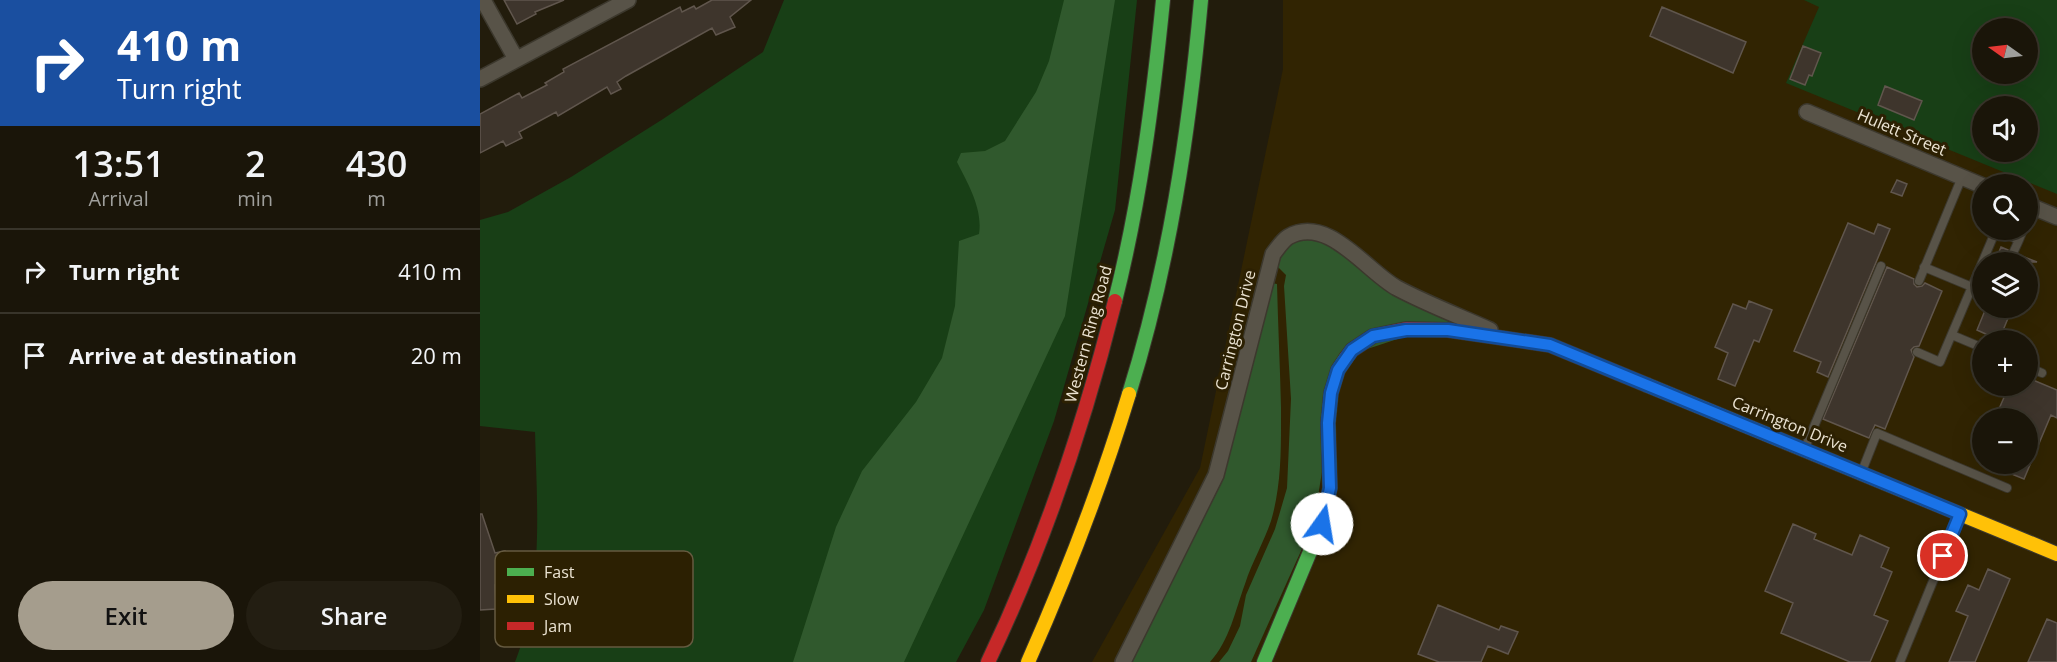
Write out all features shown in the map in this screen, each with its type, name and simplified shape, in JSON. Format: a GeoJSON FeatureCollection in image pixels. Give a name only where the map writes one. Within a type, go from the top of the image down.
{"type":"FeatureCollection","features":[{"type":"Feature","properties":{"kind":"main road","name":"Western Ring Road"},"geometry":{"type":"LineString","coordinates":[[988,662],[1052,509],[1084,414],[1104,344],[1139,188],[1156,73],[1163,0]]}},
{"type":"Feature","properties":{"kind":"main road"},"geometry":{"type":"LineString","coordinates":[[1028,662],[1088,519],[1140,354],[1175,204],[1194,75],[1201,0]]}},
{"type":"Feature","properties":{"kind":"main road","name":"Carrington Drive"},"geometry":{"type":"LineString","coordinates":[[1264,662],[1322,524],[1330,488],[1328,423],[1331,393],[1338,370],[1352,350],[1373,336],[1406,330],[1448,330],[1550,345],[2057,554]]}},
{"type":"Feature","properties":{"kind":"street"},"geometry":{"type":"LineString","coordinates":[[483,0],[516,59]]}},
{"type":"Feature","properties":{"kind":"street"},"geometry":{"type":"LineString","coordinates":[[480,79],[628,0]]}},
{"type":"Feature","properties":{"kind":"street","name":"Hulett Street"},"geometry":{"type":"LineString","coordinates":[[1808,112],[1972,181]]}},
{"type":"Feature","properties":{"kind":"street"},"geometry":{"type":"LineString","coordinates":[[2038,212],[2057,217]]}},
{"type":"Feature","properties":{"kind":"street","name":"Carrington Drive"},"geometry":{"type":"LineString","coordinates":[[1123,662],[1216,475],[1273,255],[1286,238],[1301,232],[1318,232],[1344,246],[1395,287],[1506,337]]}},
{"type":"Feature","properties":{"kind":"lane"},"geometry":{"type":"LineString","coordinates":[[1919,281],[1962,177]]}},
{"type":"Feature","properties":{"kind":"lane"},"geometry":{"type":"LineString","coordinates":[[2014,252],[2019,240]]}},
{"type":"Feature","properties":{"kind":"lane"},"geometry":{"type":"LineString","coordinates":[[1804,449],[1881,266]]}},
{"type":"Feature","properties":{"kind":"lane"},"geometry":{"type":"LineString","coordinates":[[1924,267],[1972,282]]}},
{"type":"Feature","properties":{"kind":"lane"},"geometry":{"type":"LineString","coordinates":[[1917,352],[1940,362],[1972,294]]}},
{"type":"Feature","properties":{"kind":"lane"},"geometry":{"type":"LineString","coordinates":[[1952,335],[1972,343]]}},
{"type":"Feature","properties":{"kind":"lane"},"geometry":{"type":"LineString","coordinates":[[2038,372],[2042,373]]}},
{"type":"Feature","properties":{"kind":"lane"},"geometry":{"type":"LineString","coordinates":[[1861,473],[1877,433],[2007,488]]}},
{"type":"Feature","properties":{"kind":"lane"},"geometry":{"type":"LineString","coordinates":[[1900,662],[1960,514]]}},
{"type":"Feature","properties":{"kind":"shaded area"},"geometry":{"type":"Polygon","coordinates":[[[1283,0],[2057,0],[2057,662],[1092,662],[1200,468],[1283,69],[1283,0]]]}},
{"type":"Feature","properties":{"kind":"green space"},"geometry":{"type":"Polygon","coordinates":[[[784,0],[1137,0],[1115,210],[1054,421],[984,610],[956,662],[515,662],[520,647],[693,647],[693,551],[537,551],[535,432],[480,426],[480,220],[508,212],[571,177],[763,52],[784,0]]]}},
{"type":"Feature","properties":{"kind":"green space"},"geometry":{"type":"Polygon","coordinates":[[[1064,0],[1115,0],[1065,316],[904,662],[793,662],[836,527],[862,471],[916,402],[942,358],[955,306],[959,241],[979,234],[980,225],[977,206],[957,162],[961,153],[985,151],[1005,141],[1036,92],[1049,61],[1064,0]]]}},
{"type":"Feature","properties":{"kind":"green space"},"geometry":{"type":"Polygon","coordinates":[[[1804,0],[2057,0],[2057,194],[2038,186],[2038,174],[2008,174],[1979,162],[2038,162],[2038,96],[1972,96],[1972,159],[1786,83],[1819,7],[1804,0]]]}},
{"type":"Feature","properties":{"kind":"green space"},"geometry":{"type":"Polygon","coordinates":[[[1318,232],[1395,287],[1457,315],[1446,323],[1340,358],[1314,522],[1251,662],[1219,662],[1228,651],[1240,626],[1246,595],[1275,529],[1287,488],[1291,399],[1284,286],[1286,275],[1273,262],[1286,238],[1318,232]]]}},
{"type":"Feature","properties":{"kind":"green space"},"geometry":{"type":"Polygon","coordinates":[[[1266,282],[1277,284],[1281,407],[1279,479],[1275,507],[1268,529],[1227,635],[1210,662],[1123,662],[1203,505],[1266,282]]]}},
{"type":"Feature","properties":{"kind":"building"},"geometry":{"type":"Polygon","coordinates":[[[504,0],[564,0],[535,12],[536,14],[517,24],[504,0]]]}},
{"type":"Feature","properties":{"kind":"building"},"geometry":{"type":"Polygon","coordinates":[[[712,0],[751,0],[730,17],[735,27],[716,35],[712,28],[617,82],[621,89],[611,94],[607,87],[558,116],[556,112],[519,132],[522,138],[506,146],[503,141],[480,153],[480,114],[519,93],[522,98],[547,85],[545,83],[564,72],[563,69],[680,7],[682,12],[694,6],[696,9],[712,0]]]}},
{"type":"Feature","properties":{"kind":"building"},"geometry":{"type":"Polygon","coordinates":[[[1662,7],[1746,42],[1733,73],[1650,36],[1662,7]]]}},
{"type":"Feature","properties":{"kind":"building"},"geometry":{"type":"Polygon","coordinates":[[[1803,46],[1821,53],[1812,76],[1809,75],[1805,85],[1790,79],[1803,46]]]}},
{"type":"Feature","properties":{"kind":"building"},"geometry":{"type":"Polygon","coordinates":[[[1885,86],[1922,101],[1914,120],[1878,105],[1885,86]]]}},
{"type":"Feature","properties":{"kind":"building"},"geometry":{"type":"Polygon","coordinates":[[[1897,180],[1907,184],[1902,196],[1891,192],[1897,180]]]}},
{"type":"Feature","properties":{"kind":"building"},"geometry":{"type":"Polygon","coordinates":[[[1848,223],[1874,234],[1878,224],[1890,229],[1828,377],[1817,372],[1821,362],[1794,351],[1848,223]]]}},
{"type":"Feature","properties":{"kind":"building"},"geometry":{"type":"Polygon","coordinates":[[[2001,247],[2008,250],[2007,252],[1999,252],[2001,247]]]}},
{"type":"Feature","properties":{"kind":"building"},"geometry":{"type":"Polygon","coordinates":[[[1887,267],[1914,279],[1917,287],[1925,283],[1942,291],[1919,346],[1911,350],[1914,357],[1885,429],[1875,425],[1869,438],[1823,419],[1887,267]]]}},
{"type":"Feature","properties":{"kind":"building"},"geometry":{"type":"Polygon","coordinates":[[[1749,301],[1772,310],[1759,342],[1754,340],[1735,386],[1718,379],[1728,353],[1715,347],[1733,304],[1746,309],[1749,301]]]}},
{"type":"Feature","properties":{"kind":"building"},"geometry":{"type":"Polygon","coordinates":[[[1982,318],[2008,318],[2003,330],[1977,330],[1982,318]]]}},
{"type":"Feature","properties":{"kind":"building"},"geometry":{"type":"Polygon","coordinates":[[[2038,382],[2057,390],[2057,418],[2051,415],[2038,446],[2038,408],[1999,408],[2005,396],[2038,396],[2038,382]]]}},
{"type":"Feature","properties":{"kind":"building"},"geometry":{"type":"Polygon","coordinates":[[[2012,474],[2026,474],[2024,479],[2012,474]]]}},
{"type":"Feature","properties":{"kind":"building"},"geometry":{"type":"Polygon","coordinates":[[[480,514],[482,514],[495,553],[495,609],[480,610],[480,514]]]}},
{"type":"Feature","properties":{"kind":"building"},"geometry":{"type":"Polygon","coordinates":[[[1793,524],[1816,534],[1814,539],[1852,555],[1860,535],[1889,548],[1881,567],[1892,572],[1874,615],[1888,621],[1870,662],[1850,662],[1781,633],[1793,603],[1765,591],[1793,524]]]}},
{"type":"Feature","properties":{"kind":"building"},"geometry":{"type":"Polygon","coordinates":[[[1988,569],[2010,579],[1975,662],[1949,662],[1968,616],[1956,611],[1968,585],[1979,590],[1988,569]]]}},
{"type":"Feature","properties":{"kind":"building"},"geometry":{"type":"Polygon","coordinates":[[[1438,605],[1499,630],[1501,626],[1518,632],[1508,654],[1488,646],[1481,662],[1439,662],[1418,654],[1438,605]]]}},
{"type":"Feature","properties":{"kind":"building"},"geometry":{"type":"Polygon","coordinates":[[[2047,619],[2057,623],[2057,662],[2028,662],[2047,619]]]}},
{"type":"Feature","properties":{"kind":"traffic: fast"},"geometry":{"type":"LineString","coordinates":[[1115,301],[1132,226],[1145,151],[1163,0]]}},
{"type":"Feature","properties":{"kind":"traffic: fast"},"geometry":{"type":"LineString","coordinates":[[1129,394],[1155,297],[1176,199],[1201,0]]}},
{"type":"Feature","properties":{"kind":"traffic: fast"},"geometry":{"type":"LineString","coordinates":[[1264,662],[1322,523],[1330,488],[1328,423],[1331,393],[1338,370],[1346,358]]}},
{"type":"Feature","properties":{"kind":"traffic: slow"},"geometry":{"type":"LineString","coordinates":[[1647,385],[2057,554]]}},
{"type":"Feature","properties":{"kind":"traffic: slow"},"geometry":{"type":"LineString","coordinates":[[1028,662],[1083,529],[1129,394]]}},
{"type":"Feature","properties":{"kind":"traffic: jam"},"geometry":{"type":"LineString","coordinates":[[988,662],[1027,575],[1061,485],[1090,394],[1115,301]]}},
{"type":"Feature","properties":{"kind":"traffic: jam"},"geometry":{"type":"LineString","coordinates":[[1346,358],[1352,350],[1373,336],[1406,329],[1448,330],[1550,345],[1647,385]]}},
{"type":"Feature","properties":{"kind":"route"},"geometry":{"type":"LineString","coordinates":[[1322,524],[1330,488],[1328,423],[1331,393],[1338,370],[1352,350],[1373,336],[1406,330],[1448,330],[1550,345],[1960,514],[1943,556]]}}]}
